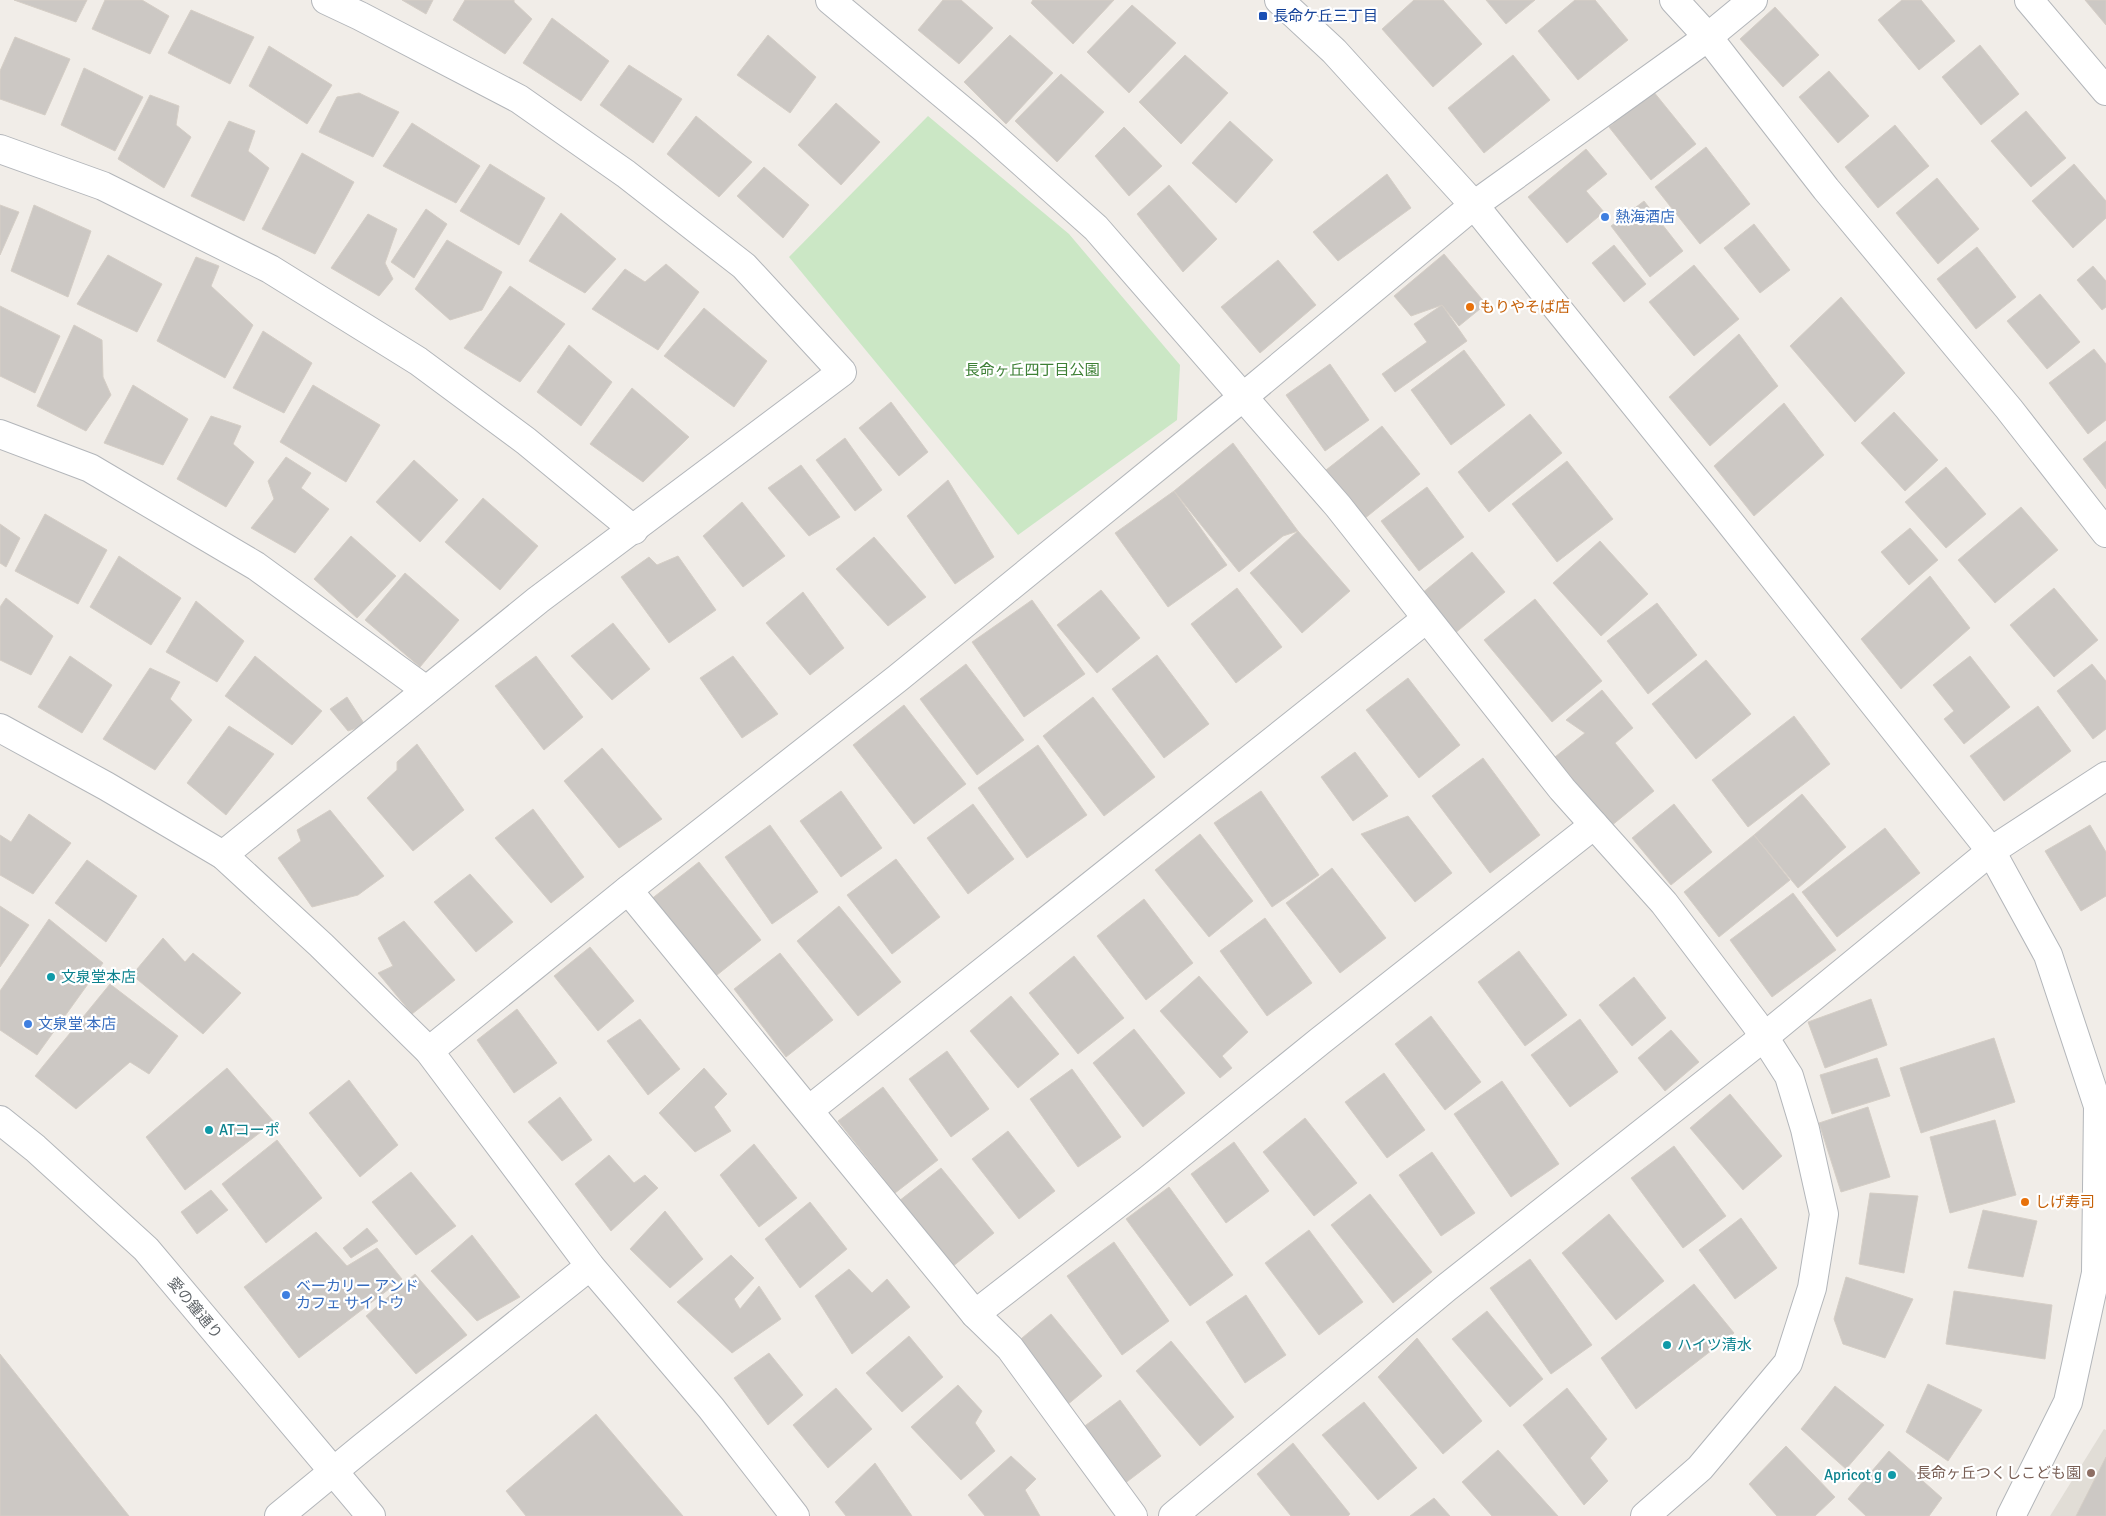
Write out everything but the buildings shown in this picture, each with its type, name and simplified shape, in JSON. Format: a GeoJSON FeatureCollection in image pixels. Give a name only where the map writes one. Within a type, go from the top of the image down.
{"type":"FeatureCollection","features":[{"type":"Feature","properties":{"kind":"street"},"geometry":{"type":"LineString","coordinates":[[223,855],[538,600],[634,530],[842,372],[744,266],[626,174],[519,99],[326,0]]}},
{"type":"Feature","properties":{"kind":"street"},"geometry":{"type":"LineString","coordinates":[[830,0],[986,130],[1096,228],[1338,506],[1562,789],[1664,903],[1764,1037],[1789,1076],[1805,1128],[1824,1214],[1812,1288],[1788,1363],[1700,1468],[1645,1516]]}},
{"type":"Feature","properties":{"kind":"street"},"geometry":{"type":"LineString","coordinates":[[1280,0],[1334,51],[1474,205],[1724,514],[1990,851],[2048,955],[2098,1106],[2096,1273],[2068,1402],[2011,1516]]}},
{"type":"Feature","properties":{"kind":"street"},"geometry":{"type":"LineString","coordinates":[[1674,0],[1708,37],[1826,189],[2009,409],[2106,532]]}},
{"type":"Feature","properties":{"kind":"street"},"geometry":{"type":"LineString","coordinates":[[429,1051],[628,890],[898,678],[1243,398],[1474,205],[1708,37],[1753,0]]}},
{"type":"Feature","properties":{"kind":"street"},"geometry":{"type":"LineString","coordinates":[[2029,0],[2106,91]]}},
{"type":"Feature","properties":{"kind":"street"},"geometry":{"type":"LineString","coordinates":[[0,149],[103,186],[270,269],[418,361],[526,441],[634,530]]}},
{"type":"Feature","properties":{"kind":"street"},"geometry":{"type":"LineString","coordinates":[[0,434],[90,468],[256,566],[426,690]]}},
{"type":"Feature","properties":{"kind":"street"},"geometry":{"type":"LineString","coordinates":[[809,1110],[1426,619]]}},
{"type":"Feature","properties":{"kind":"street"},"geometry":{"type":"LineString","coordinates":[[0,728],[106,786],[223,855],[321,945],[429,1051],[590,1266],[711,1408],[795,1516]]}},
{"type":"Feature","properties":{"kind":"street"},"geometry":{"type":"LineString","coordinates":[[1173,1516],[1446,1288],[1764,1037],[1990,851],[2106,776]]}},
{"type":"Feature","properties":{"kind":"street"},"geometry":{"type":"LineString","coordinates":[[975,1314],[1148,1180],[1320,1041],[1594,825]]}},
{"type":"Feature","properties":{"kind":"street"},"geometry":{"type":"LineString","coordinates":[[628,890],[975,1314],[1010,1348],[1133,1516]]}},
{"type":"Feature","properties":{"kind":"street","name":"愛の鐘通り"},"geometry":{"type":"LineString","coordinates":[[0,1120],[35,1148],[146,1249],[371,1516]]}},
{"type":"Feature","properties":{"kind":"street"},"geometry":{"type":"LineString","coordinates":[[279,1516],[590,1266]]}},
{"type":"Feature","properties":{"kind":"shaded area","name":"長命ヶ丘つくしこども園"},"geometry":{"type":"Polygon","coordinates":[[[2104,1429],[2106,1430],[2106,1516],[2050,1516],[2104,1429]]]}},
{"type":"Feature","properties":{"kind":"green space","name":"長命ヶ丘四丁目公園"},"geometry":{"type":"Polygon","coordinates":[[[928,116],[1069,234],[1180,365],[1177,420],[1018,535],[789,257],[928,116]]]}},
{"type":"Feature","properties":{"kind":"place","name":"長命ケ丘三丁目"},"geometry":{"type":"Point","coordinates":[1263,16]}},
{"type":"Feature","properties":{"kind":"place","name":"熱海酒店"},"geometry":{"type":"Point","coordinates":[1605,217]}},
{"type":"Feature","properties":{"kind":"place","name":"もりやそば店"},"geometry":{"type":"Point","coordinates":[1470,307]}},
{"type":"Feature","properties":{"kind":"place","name":"文泉堂本店"},"geometry":{"type":"Point","coordinates":[51,977]}},
{"type":"Feature","properties":{"kind":"place","name":"文泉堂 本店"},"geometry":{"type":"Point","coordinates":[28,1024]}},
{"type":"Feature","properties":{"kind":"place","name":"ATコーポ"},"geometry":{"type":"Point","coordinates":[209,1130]}},
{"type":"Feature","properties":{"kind":"place","name":"しげ寿司"},"geometry":{"type":"Point","coordinates":[2025,1202]}},
{"type":"Feature","properties":{"kind":"place","name":"ベーカリー アンド カフェ サイトウ"},"geometry":{"type":"Point","coordinates":[286,1295]}},
{"type":"Feature","properties":{"kind":"place","name":"ハイツ清水"},"geometry":{"type":"Point","coordinates":[1667,1345]}},
{"type":"Feature","properties":{"kind":"place","name":"長命ヶ丘つくしこども園"},"geometry":{"type":"Point","coordinates":[2091,1473]}},
{"type":"Feature","properties":{"kind":"place","name":"Apricot g"},"geometry":{"type":"Point","coordinates":[1892,1475]}}]}
